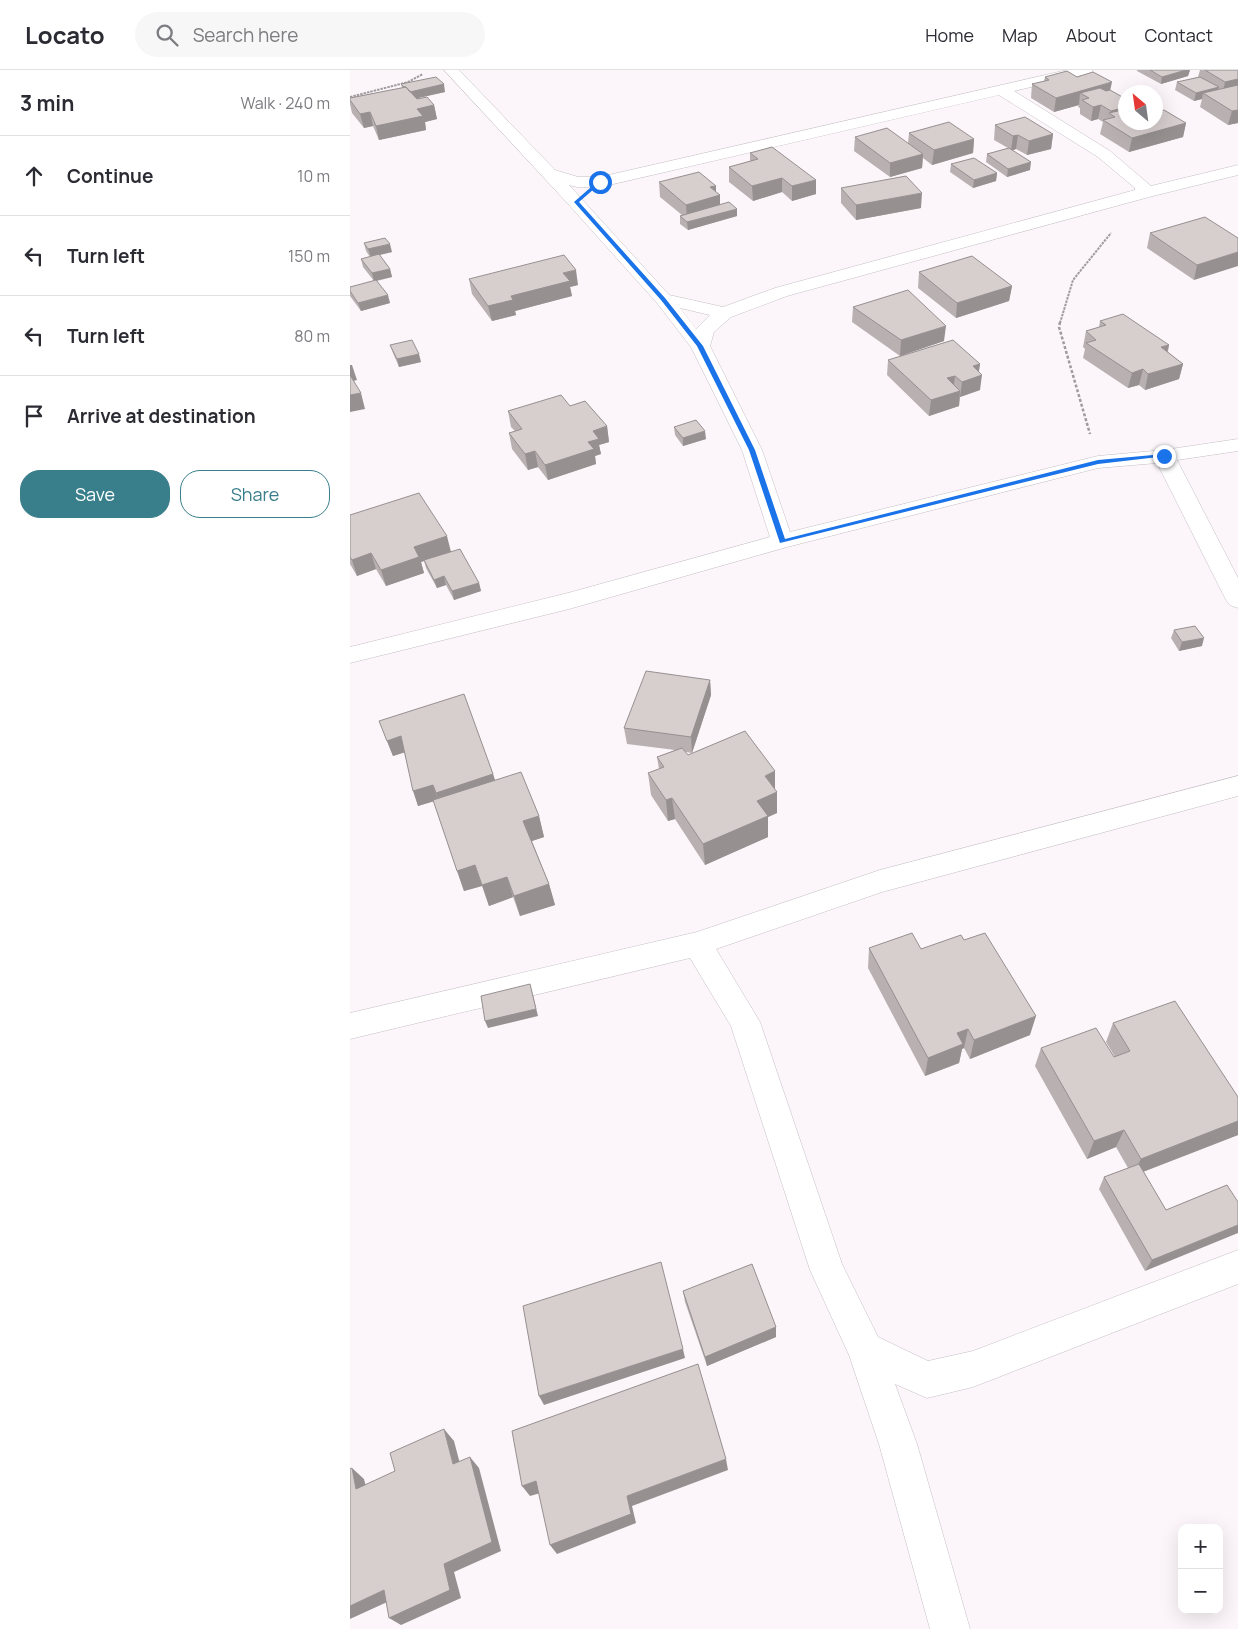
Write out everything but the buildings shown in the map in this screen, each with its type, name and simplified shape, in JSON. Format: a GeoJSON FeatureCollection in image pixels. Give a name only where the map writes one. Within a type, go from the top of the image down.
{"type":"FeatureCollection","features":[{"type":"Feature","properties":{"kind":"street"},"geometry":{"type":"LineString","coordinates":[[450,70],[551,174],[663,299],[700,346],[752,450],[782,542]]}},
{"type":"Feature","properties":{"kind":"street"},"geometry":{"type":"LineString","coordinates":[[551,174],[577,182],[600,182],[1086,70]]}},
{"type":"Feature","properties":{"kind":"street"},"geometry":{"type":"LineString","coordinates":[[1000,89],[1104,154],[1143,186],[1143,193]]}},
{"type":"Feature","properties":{"kind":"street"},"geometry":{"type":"LineString","coordinates":[[700,346],[705,330],[724,313],[781,292],[1143,193],[1238,170]]}},
{"type":"Feature","properties":{"kind":"street"},"geometry":{"type":"LineString","coordinates":[[576,202],[600,182]]}},
{"type":"Feature","properties":{"kind":"street"},"geometry":{"type":"LineString","coordinates":[[663,299],[724,313]]}},
{"type":"Feature","properties":{"kind":"street"},"geometry":{"type":"LineString","coordinates":[[350,655],[569,601],[782,542],[1098,462],[1164,456],[1238,444]]}},
{"type":"Feature","properties":{"kind":"street"},"geometry":{"type":"LineString","coordinates":[[1164,456],[1238,600]]}},
{"type":"Feature","properties":{"kind":"street"},"geometry":{"type":"LineString","coordinates":[[350,1026],[697,944],[880,881],[1238,786]]}},
{"type":"Feature","properties":{"kind":"street"},"geometry":{"type":"LineString","coordinates":[[697,944],[745,1022],[827,1270],[866,1350],[898,1444],[950,1629]]}},
{"type":"Feature","properties":{"kind":"street"},"geometry":{"type":"LineString","coordinates":[[866,1350],[927,1380],[973,1369],[1238,1267]]}},
{"type":"Feature","properties":{"kind":"path"},"geometry":{"type":"LineString","coordinates":[[350,97],[408,82],[424,74]]}},
{"type":"Feature","properties":{"kind":"path"},"geometry":{"type":"LineString","coordinates":[[1098,462],[1059,327],[1073,280],[1115,228],[1139,211],[1143,193]]}},
{"type":"Feature","properties":{"kind":"route"},"geometry":{"type":"LineString","coordinates":[[600,182],[576,202],[663,299],[700,346],[752,450],[782,542],[1098,462],[1164,456]]}}]}
